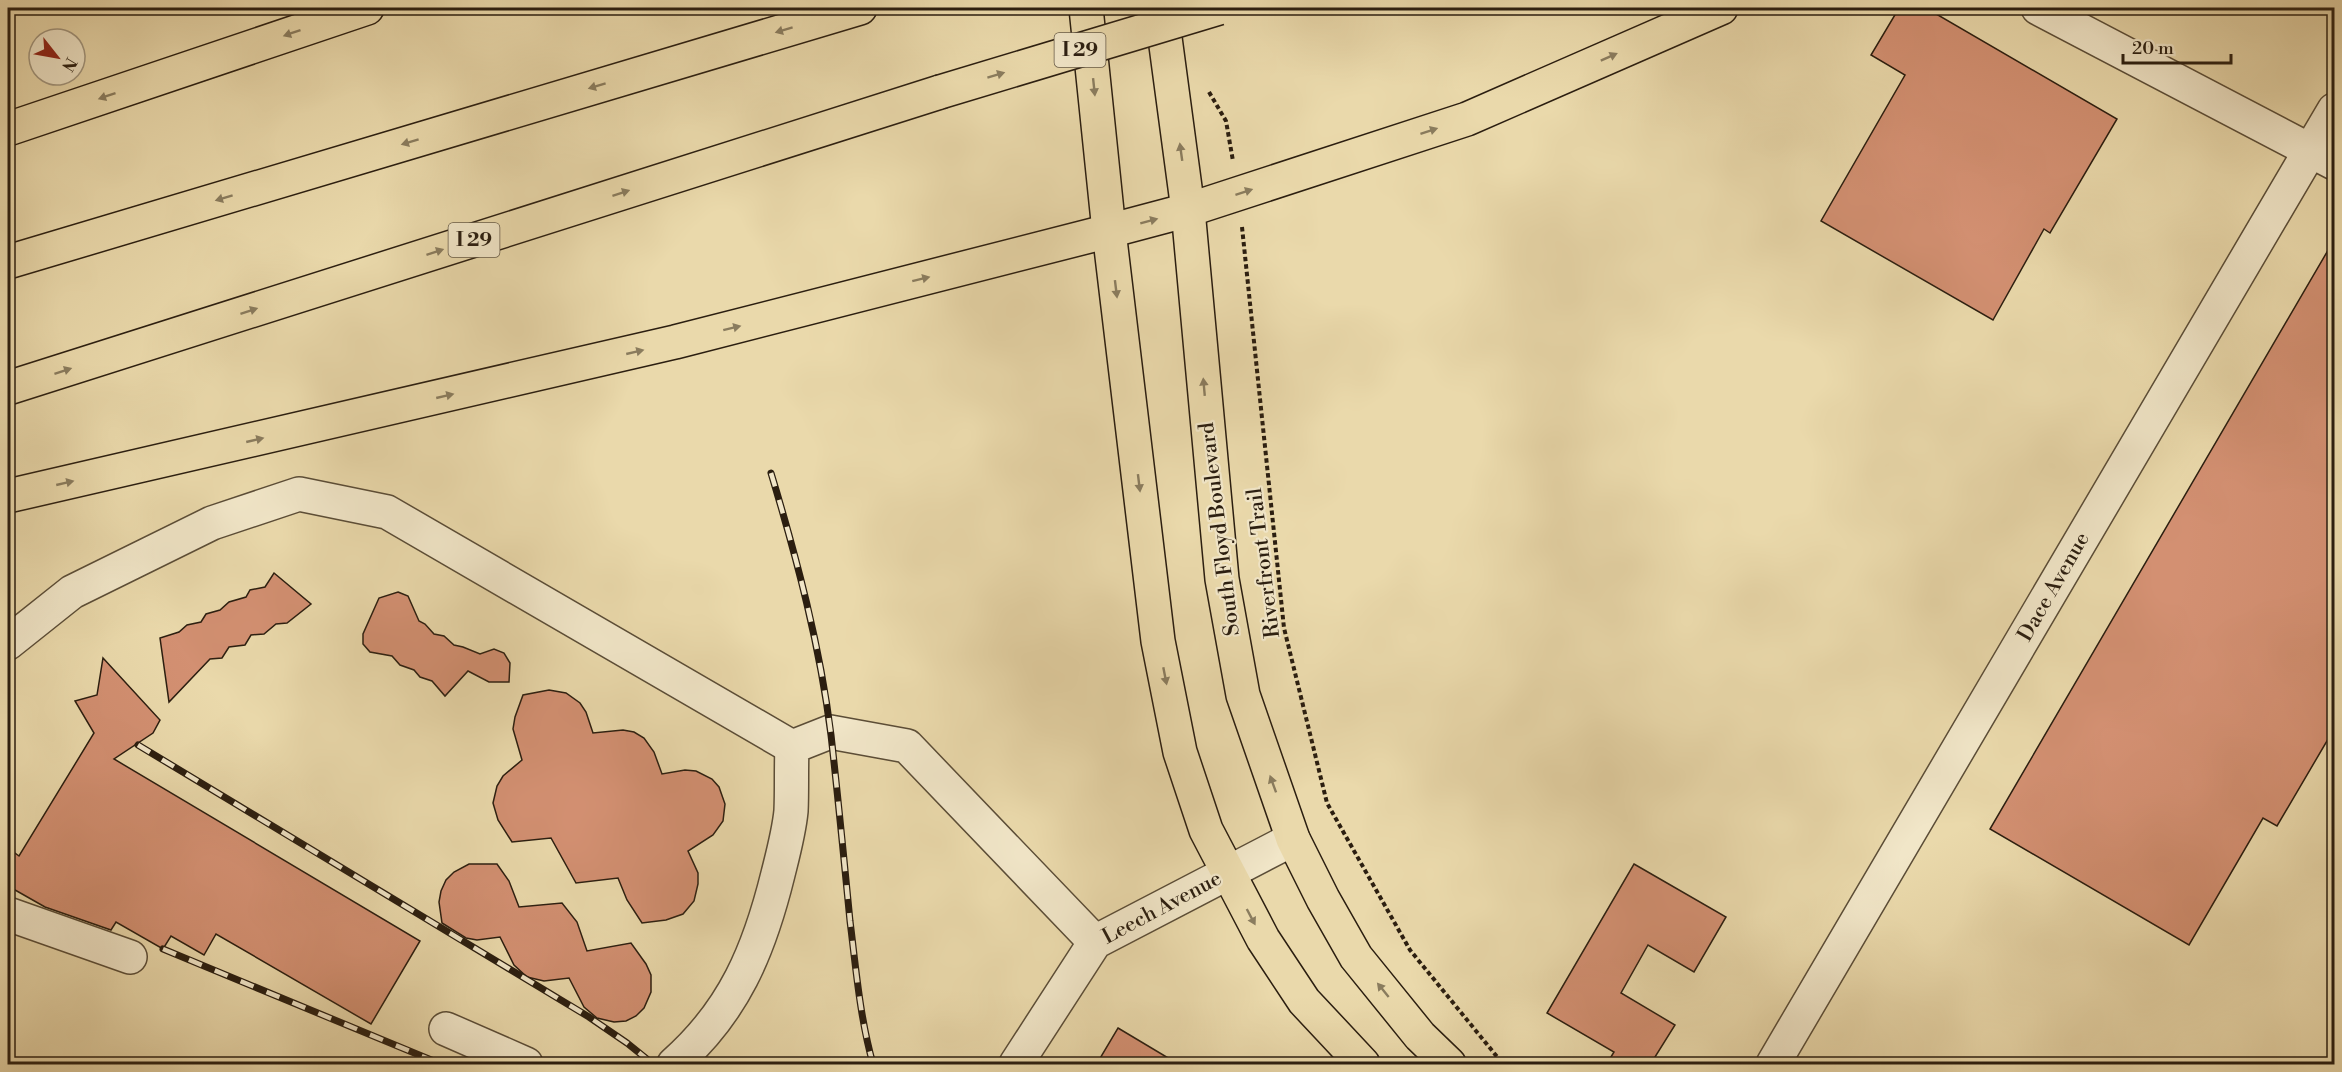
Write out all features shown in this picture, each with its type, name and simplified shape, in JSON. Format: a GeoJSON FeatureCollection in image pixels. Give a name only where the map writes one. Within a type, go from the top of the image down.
{"type":"FeatureCollection","features":[{"type":"Feature","properties":{"kind":"main road"},"geometry":{"type":"LineString","coordinates":[[8,129],[367,8]]}},
{"type":"Feature","properties":{"kind":"main road"},"geometry":{"type":"LineString","coordinates":[[8,262],[860,8]]}},
{"type":"Feature","properties":{"kind":"main road"},"geometry":{"type":"LineString","coordinates":[[1086,8],[1109,231],[1158,641],[1180,752],[1206,830],[1263,939],[1304,1001],[1363,1065]]}},
{"type":"Feature","properties":{"kind":"main road","name":"South Floyd Boulevard"},"geometry":{"type":"LineString","coordinates":[[1161,8],[1188,210],[1222,579],[1243,695],[1293,839],[1356,957],[1420,1036],[1449,1065]]}},
{"type":"Feature","properties":{"kind":"main road","name":"I 29"},"geometry":{"type":"LineString","coordinates":[[8,388],[940,92],[1219,8]]}},
{"type":"Feature","properties":{"kind":"main road"},"geometry":{"type":"LineString","coordinates":[[8,496],[675,342],[1188,210],[1467,119],[1721,8]]}},
{"type":"Feature","properties":{"kind":"street"},"geometry":{"type":"LineString","coordinates":[[2038,8],[2323,156]]}},
{"type":"Feature","properties":{"kind":"street","name":"Dace Avenue"},"geometry":{"type":"LineString","coordinates":[[1773,1065],[2323,156],[2334,110]]}},
{"type":"Feature","properties":{"kind":"street"},"geometry":{"type":"LineString","coordinates":[[8,643],[72,592],[212,523],[299,494],[387,512],[792,747]]}},
{"type":"Feature","properties":{"kind":"street"},"geometry":{"type":"LineString","coordinates":[[792,747],[830,732],[907,746],[1095,942]]}},
{"type":"Feature","properties":{"kind":"street"},"geometry":{"type":"LineString","coordinates":[[674,1065],[699,1043],[722,1013],[749,964],[758,942],[770,908],[791,813],[792,747]]}},
{"type":"Feature","properties":{"kind":"street","name":"Leech Avenue"},"geometry":{"type":"LineString","coordinates":[[1016,1065],[1095,942],[1293,839]]}},
{"type":"Feature","properties":{"kind":"street"},"geometry":{"type":"LineString","coordinates":[[8,914],[130,957]]}},
{"type":"Feature","properties":{"kind":"street"},"geometry":{"type":"LineString","coordinates":[[446,1029],[526,1065]]}},
{"type":"Feature","properties":{"kind":"path","name":"Riverfront Trail"},"geometry":{"type":"LineString","coordinates":[[1206,87],[1226,121],[1238,193],[1284,628],[1328,803],[1410,950],[1503,1065]]}},
{"type":"Feature","properties":{"kind":"building"},"geometry":{"type":"Polygon","coordinates":[[[1899,8],[1926,8],[2117,119],[2050,233],[2044,229],[1993,320],[1821,221],[1905,75],[1871,55],[1899,8]]]}},
{"type":"Feature","properties":{"kind":"building"},"geometry":{"type":"Polygon","coordinates":[[[2334,240],[2334,729],[2277,826],[2263,818],[2189,945],[1990,829],[2334,240]]]}},
{"type":"Feature","properties":{"kind":"building"},"geometry":{"type":"Polygon","coordinates":[[[274,573],[311,604],[287,623],[276,624],[264,634],[251,635],[245,645],[229,647],[222,658],[210,659],[169,702],[160,638],[179,632],[187,625],[201,622],[206,614],[220,610],[229,602],[246,597],[250,590],[265,587],[274,573]]]}},
{"type":"Feature","properties":{"kind":"building"},"geometry":{"type":"Polygon","coordinates":[[[398,592],[408,596],[419,621],[434,634],[444,636],[454,645],[480,654],[494,649],[504,653],[510,663],[509,682],[489,682],[468,671],[445,696],[432,681],[400,665],[392,656],[370,652],[363,644],[363,634],[379,598],[398,592]]]}},
{"type":"Feature","properties":{"kind":"building"},"geometry":{"type":"Polygon","coordinates":[[[103,658],[160,720],[153,733],[114,759],[420,941],[371,1024],[216,934],[204,955],[171,936],[163,949],[116,922],[111,930],[45,907],[8,886],[8,848],[19,856],[94,733],[75,701],[97,695],[103,658]]]}},
{"type":"Feature","properties":{"kind":"building"},"geometry":{"type":"Polygon","coordinates":[[[549,690],[566,693],[580,703],[586,712],[593,733],[623,730],[634,732],[644,738],[654,752],[662,774],[685,770],[696,771],[712,779],[719,787],[725,804],[723,821],[713,835],[688,851],[698,873],[698,884],[694,901],[683,914],[666,920],[642,923],[627,900],[618,878],[576,883],[551,838],[512,842],[498,820],[493,803],[497,786],[503,776],[522,760],[513,729],[523,695],[549,690]]]}},
{"type":"Feature","properties":{"kind":"building"},"geometry":{"type":"Polygon","coordinates":[[[469,864],[497,864],[509,881],[519,907],[562,903],[577,922],[587,951],[631,943],[651,975],[651,992],[644,1008],[636,1016],[626,1021],[614,1022],[597,1018],[584,1007],[569,978],[544,981],[527,977],[514,965],[500,937],[477,940],[466,938],[442,923],[439,902],[446,880],[454,872],[469,864]]]}},
{"type":"Feature","properties":{"kind":"building"},"geometry":{"type":"Polygon","coordinates":[[[1634,864],[1726,917],[1694,972],[1648,945],[1621,993],[1675,1025],[1650,1065],[1606,1065],[1614,1052],[1547,1013],[1634,864]]]}},
{"type":"Feature","properties":{"kind":"building"},"geometry":{"type":"Polygon","coordinates":[[[1118,1028],[1180,1065],[1096,1065],[1118,1028]]]}},
{"type":"Feature","properties":{"kind":"railway"},"geometry":{"type":"LineString","coordinates":[[771,473],[799,570],[821,669],[831,735],[859,993],[873,1064]]}},
{"type":"Feature","properties":{"kind":"railway"},"geometry":{"type":"LineString","coordinates":[[138,745],[589,1017],[653,1064]]}},
{"type":"Feature","properties":{"kind":"railway"},"geometry":{"type":"LineString","coordinates":[[163,949],[441,1064]]}}]}
